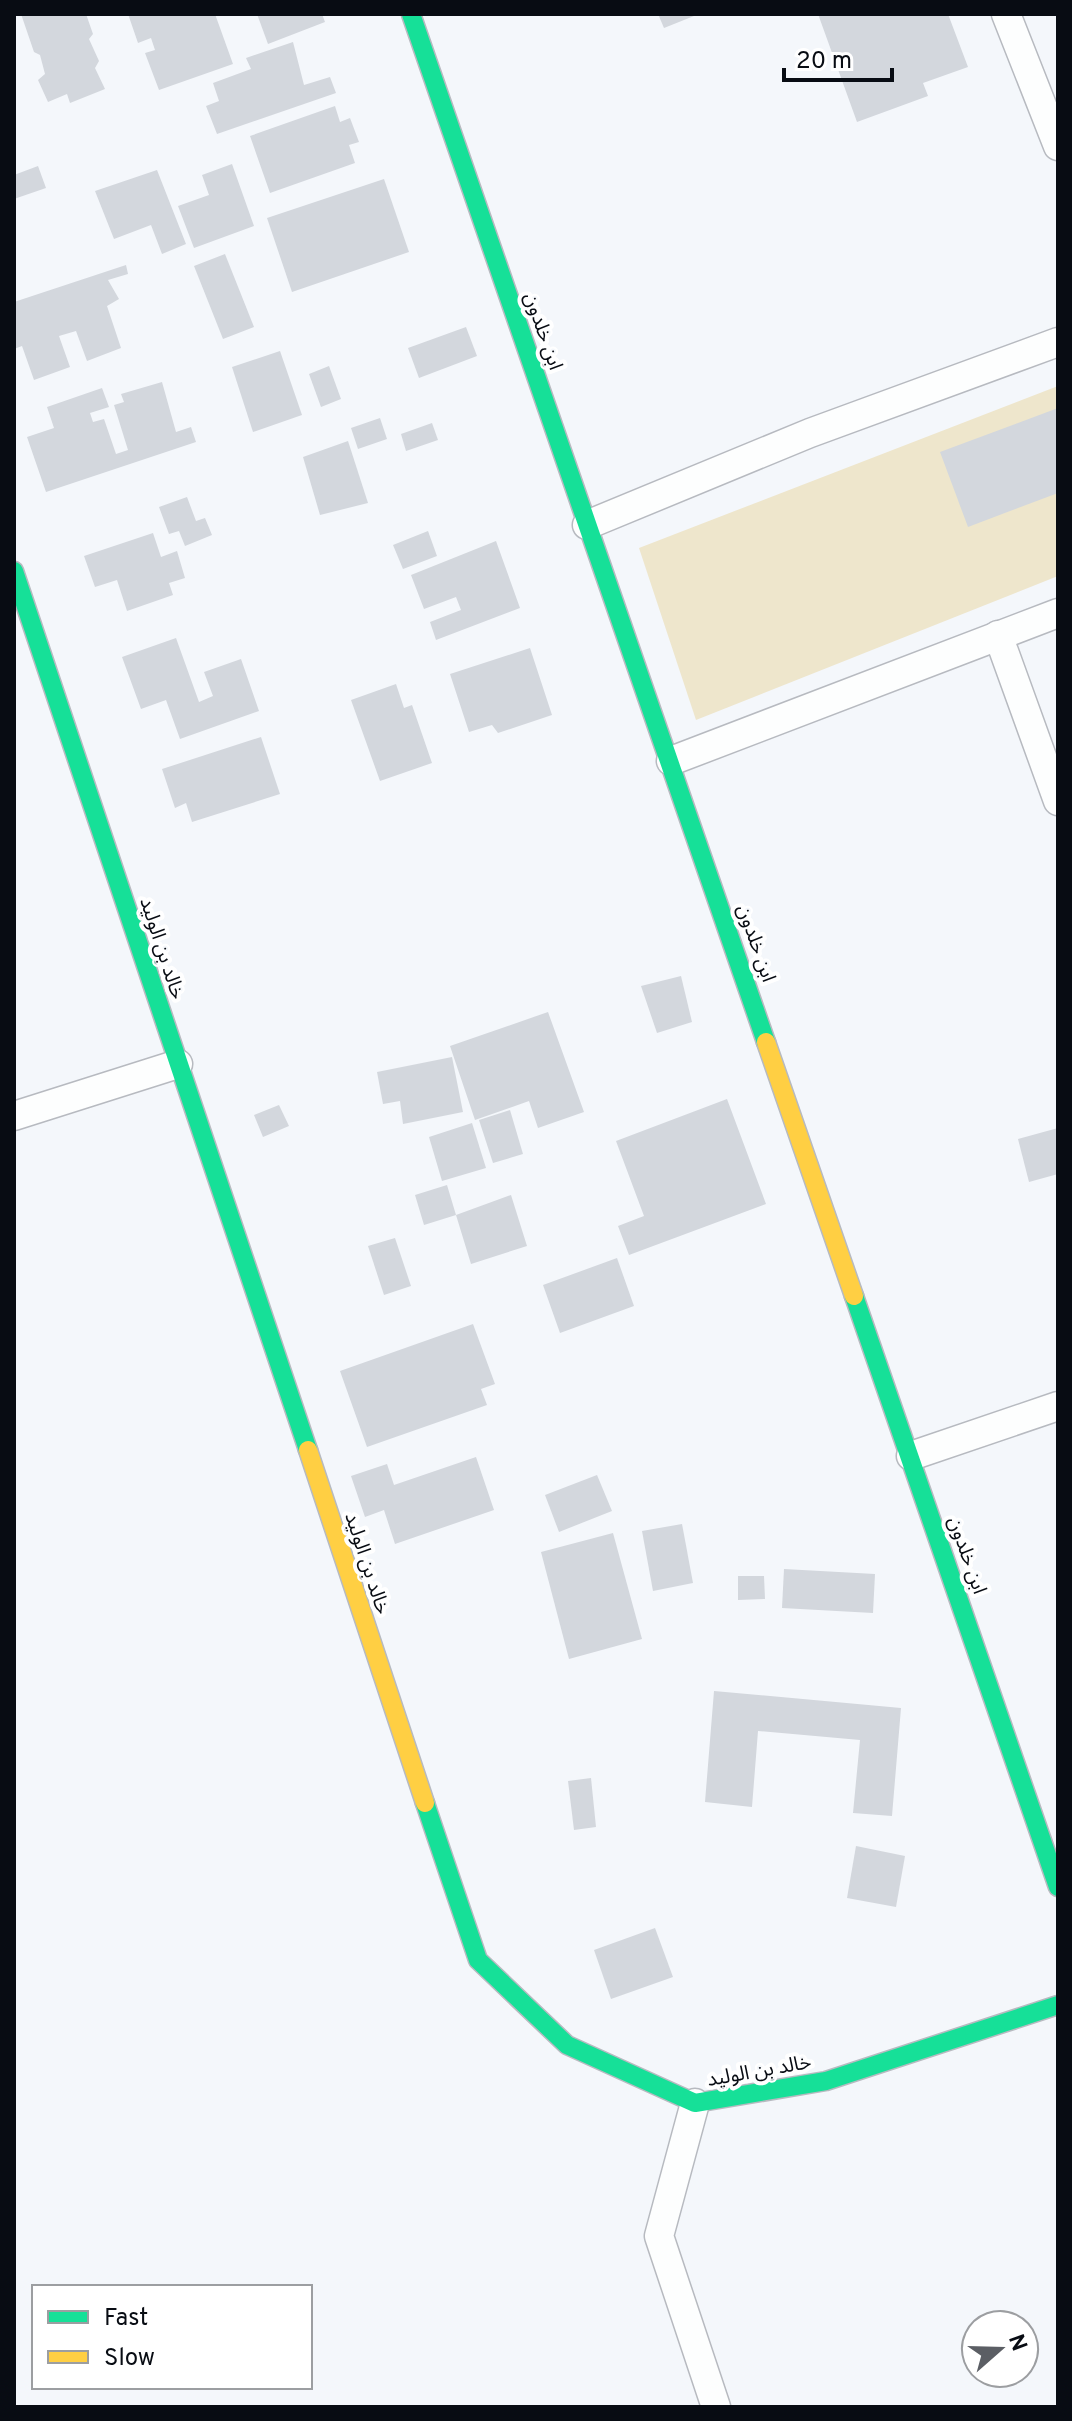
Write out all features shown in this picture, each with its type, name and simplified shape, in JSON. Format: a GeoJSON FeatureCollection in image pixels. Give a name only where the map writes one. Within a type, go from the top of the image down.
{"type":"FeatureCollection","features":[{"type":"Feature","properties":{"kind":"street","name":"ابن خلدون"},"geometry":{"type":"LineString","coordinates":[[411,14],[1058,1887]]}},
{"type":"Feature","properties":{"kind":"street"},"geometry":{"type":"LineString","coordinates":[[1006,14],[1058,146]]}},
{"type":"Feature","properties":{"kind":"street"},"geometry":{"type":"LineString","coordinates":[[587,525],[810,433],[1058,342]]}},
{"type":"Feature","properties":{"kind":"street","name":"خالد بن الوليد"},"geometry":{"type":"LineString","coordinates":[[14,571],[478,1960],[567,2045],[695,2103],[826,2081],[1058,2005]]}},
{"type":"Feature","properties":{"kind":"street"},"geometry":{"type":"LineString","coordinates":[[671,761],[1058,613]]}},
{"type":"Feature","properties":{"kind":"street"},"geometry":{"type":"LineString","coordinates":[[998,635],[1058,801]]}},
{"type":"Feature","properties":{"kind":"street"},"geometry":{"type":"LineString","coordinates":[[14,1116],[178,1064]]}},
{"type":"Feature","properties":{"kind":"street"},"geometry":{"type":"LineString","coordinates":[[911,1456],[1058,1406]]}},
{"type":"Feature","properties":{"kind":"street"},"geometry":{"type":"LineString","coordinates":[[695,2103],[659,2236],[716,2407]]}},
{"type":"Feature","properties":{"kind":"shaded area"},"geometry":{"type":"Polygon","coordinates":[[[1058,386],[1058,576],[696,720],[639,548],[1058,386]]]}},
{"type":"Feature","properties":{"kind":"building"},"geometry":{"type":"Polygon","coordinates":[[[21,14],[86,14],[93,34],[89,39],[99,61],[95,68],[105,89],[70,103],[67,94],[48,102],[38,80],[45,74],[40,55],[34,52],[21,14]]]}},
{"type":"Feature","properties":{"kind":"building"},"geometry":{"type":"Polygon","coordinates":[[[128,14],[215,14],[233,64],[159,90],[145,53],[155,50],[151,38],[138,43],[128,14]]]}},
{"type":"Feature","properties":{"kind":"building"},"geometry":{"type":"Polygon","coordinates":[[[257,14],[322,14],[325,22],[268,44],[257,14]]]}},
{"type":"Feature","properties":{"kind":"building"},"geometry":{"type":"Polygon","coordinates":[[[658,14],[699,14],[664,28],[658,14]]]}},
{"type":"Feature","properties":{"kind":"building"},"geometry":{"type":"Polygon","coordinates":[[[818,14],[948,14],[968,67],[923,83],[928,96],[857,122],[818,14]]]}},
{"type":"Feature","properties":{"kind":"building"},"geometry":{"type":"Polygon","coordinates":[[[293,42],[304,85],[330,77],[336,93],[217,134],[206,106],[219,101],[213,83],[251,69],[246,58],[293,42]]]}},
{"type":"Feature","properties":{"kind":"building"},"geometry":{"type":"Polygon","coordinates":[[[335,106],[340,122],[350,118],[359,142],[349,145],[355,163],[270,193],[250,136],[335,106]]]}},
{"type":"Feature","properties":{"kind":"building"},"geometry":{"type":"Polygon","coordinates":[[[232,164],[254,226],[194,248],[178,206],[209,195],[202,175],[232,164]]]}},
{"type":"Feature","properties":{"kind":"building"},"geometry":{"type":"Polygon","coordinates":[[[38,166],[46,188],[14,199],[14,175],[38,166]]]}},
{"type":"Feature","properties":{"kind":"building"},"geometry":{"type":"Polygon","coordinates":[[[157,170],[186,244],[162,254],[151,225],[114,239],[95,191],[157,170]]]}},
{"type":"Feature","properties":{"kind":"building"},"geometry":{"type":"Polygon","coordinates":[[[384,179],[409,252],[292,292],[267,218],[384,179]]]}},
{"type":"Feature","properties":{"kind":"building"},"geometry":{"type":"Polygon","coordinates":[[[225,254],[254,327],[223,339],[194,266],[225,254]]]}},
{"type":"Feature","properties":{"kind":"building"},"geometry":{"type":"Polygon","coordinates":[[[126,265],[128,274],[108,280],[119,299],[107,306],[121,348],[87,361],[76,331],[59,336],[70,367],[34,380],[22,346],[14,349],[14,302],[126,265]]]}},
{"type":"Feature","properties":{"kind":"building"},"geometry":{"type":"Polygon","coordinates":[[[466,327],[477,356],[419,378],[408,348],[466,327]]]}},
{"type":"Feature","properties":{"kind":"building"},"geometry":{"type":"Polygon","coordinates":[[[280,351],[302,415],[253,432],[232,367],[280,351]]]}},
{"type":"Feature","properties":{"kind":"building"},"geometry":{"type":"Polygon","coordinates":[[[329,366],[341,399],[321,407],[309,374],[329,366]]]}},
{"type":"Feature","properties":{"kind":"building"},"geometry":{"type":"Polygon","coordinates":[[[162,382],[176,432],[191,427],[196,442],[46,492],[27,437],[54,428],[47,407],[102,388],[109,407],[90,413],[93,422],[104,419],[116,454],[128,450],[114,405],[124,402],[121,394],[162,382]]]}},
{"type":"Feature","properties":{"kind":"building"},"geometry":{"type":"Polygon","coordinates":[[[1058,408],[1058,493],[968,527],[940,452],[1058,408]]]}},
{"type":"Feature","properties":{"kind":"building"},"geometry":{"type":"Polygon","coordinates":[[[380,418],[387,439],[358,449],[351,428],[380,418]]]}},
{"type":"Feature","properties":{"kind":"building"},"geometry":{"type":"Polygon","coordinates":[[[432,423],[438,440],[406,451],[401,434],[432,423]]]}},
{"type":"Feature","properties":{"kind":"building"},"geometry":{"type":"Polygon","coordinates":[[[348,441],[368,503],[320,515],[303,457],[348,441]]]}},
{"type":"Feature","properties":{"kind":"building"},"geometry":{"type":"Polygon","coordinates":[[[187,497],[196,521],[205,518],[212,535],[185,546],[179,531],[169,534],[159,507],[187,497]]]}},
{"type":"Feature","properties":{"kind":"building"},"geometry":{"type":"Polygon","coordinates":[[[428,531],[437,556],[403,569],[393,545],[428,531]]]}},
{"type":"Feature","properties":{"kind":"building"},"geometry":{"type":"Polygon","coordinates":[[[153,533],[161,557],[177,551],[185,578],[169,583],[173,595],[127,611],[117,580],[95,587],[84,556],[153,533]]]}},
{"type":"Feature","properties":{"kind":"building"},"geometry":{"type":"Polygon","coordinates":[[[496,541],[520,608],[436,640],[430,622],[461,610],[456,597],[424,609],[411,575],[496,541]]]}},
{"type":"Feature","properties":{"kind":"building"},"geometry":{"type":"Polygon","coordinates":[[[176,638],[199,702],[213,696],[204,672],[241,659],[259,711],[180,739],[166,700],[141,709],[122,657],[176,638]]]}},
{"type":"Feature","properties":{"kind":"building"},"geometry":{"type":"Polygon","coordinates":[[[530,648],[552,715],[498,733],[492,725],[469,732],[450,674],[530,648]]]}},
{"type":"Feature","properties":{"kind":"building"},"geometry":{"type":"Polygon","coordinates":[[[396,684],[404,708],[412,705],[432,763],[380,781],[351,700],[396,684]]]}},
{"type":"Feature","properties":{"kind":"building"},"geometry":{"type":"Polygon","coordinates":[[[261,737],[280,794],[192,822],[186,803],[175,808],[162,769],[261,737]]]}},
{"type":"Feature","properties":{"kind":"building"},"geometry":{"type":"Polygon","coordinates":[[[681,976],[692,1022],[657,1033],[641,986],[681,976]]]}},
{"type":"Feature","properties":{"kind":"building"},"geometry":{"type":"Polygon","coordinates":[[[548,1012],[584,1112],[538,1128],[529,1101],[475,1120],[450,1046],[548,1012]]]}},
{"type":"Feature","properties":{"kind":"building"},"geometry":{"type":"Polygon","coordinates":[[[452,1057],[463,1112],[403,1124],[400,1101],[383,1104],[377,1072],[452,1057]]]}},
{"type":"Feature","properties":{"kind":"building"},"geometry":{"type":"Polygon","coordinates":[[[727,1099],[766,1204],[629,1255],[618,1226],[644,1216],[616,1141],[727,1099]]]}},
{"type":"Feature","properties":{"kind":"building"},"geometry":{"type":"Polygon","coordinates":[[[279,1105],[289,1126],[263,1137],[254,1115],[279,1105]]]}},
{"type":"Feature","properties":{"kind":"building"},"geometry":{"type":"Polygon","coordinates":[[[510,1110],[523,1154],[493,1163],[479,1120],[510,1110]]]}},
{"type":"Feature","properties":{"kind":"building"},"geometry":{"type":"Polygon","coordinates":[[[472,1123],[486,1168],[442,1181],[429,1137],[472,1123]]]}},
{"type":"Feature","properties":{"kind":"building"},"geometry":{"type":"Polygon","coordinates":[[[1058,1128],[1058,1174],[1029,1182],[1018,1139],[1058,1128]]]}},
{"type":"Feature","properties":{"kind":"building"},"geometry":{"type":"Polygon","coordinates":[[[447,1185],[456,1215],[424,1225],[415,1195],[447,1185]]]}},
{"type":"Feature","properties":{"kind":"building"},"geometry":{"type":"Polygon","coordinates":[[[511,1195],[527,1246],[471,1264],[456,1215],[511,1195]]]}},
{"type":"Feature","properties":{"kind":"building"},"geometry":{"type":"Polygon","coordinates":[[[395,1238],[411,1286],[384,1295],[368,1246],[395,1238]]]}},
{"type":"Feature","properties":{"kind":"building"},"geometry":{"type":"Polygon","coordinates":[[[617,1258],[634,1306],[560,1333],[543,1285],[617,1258]]]}},
{"type":"Feature","properties":{"kind":"building"},"geometry":{"type":"Polygon","coordinates":[[[473,1324],[495,1384],[481,1389],[487,1405],[367,1447],[340,1371],[473,1324]]]}},
{"type":"Feature","properties":{"kind":"building"},"geometry":{"type":"Polygon","coordinates":[[[476,1457],[494,1510],[395,1544],[384,1510],[365,1517],[351,1476],[387,1464],[394,1485],[476,1457]]]}},
{"type":"Feature","properties":{"kind":"building"},"geometry":{"type":"Polygon","coordinates":[[[597,1475],[612,1511],[559,1532],[545,1495],[597,1475]]]}},
{"type":"Feature","properties":{"kind":"building"},"geometry":{"type":"Polygon","coordinates":[[[682,1524],[693,1583],[653,1591],[642,1531],[682,1524]]]}},
{"type":"Feature","properties":{"kind":"building"},"geometry":{"type":"Polygon","coordinates":[[[613,1533],[642,1639],[569,1659],[541,1552],[613,1533]]]}},
{"type":"Feature","properties":{"kind":"building"},"geometry":{"type":"Polygon","coordinates":[[[784,1569],[875,1574],[873,1613],[782,1608],[784,1569]]]}},
{"type":"Feature","properties":{"kind":"building"},"geometry":{"type":"Polygon","coordinates":[[[738,1576],[764,1576],[765,1599],[738,1600],[738,1576]]]}},
{"type":"Feature","properties":{"kind":"building"},"geometry":{"type":"Polygon","coordinates":[[[714,1691],[901,1708],[892,1816],[853,1813],[860,1740],[758,1731],[752,1807],[705,1802],[714,1691]]]}},
{"type":"Feature","properties":{"kind":"building"},"geometry":{"type":"Polygon","coordinates":[[[591,1778],[596,1827],[574,1830],[568,1781],[591,1778]]]}},
{"type":"Feature","properties":{"kind":"building"},"geometry":{"type":"Polygon","coordinates":[[[856,1846],[905,1856],[896,1907],[847,1898],[856,1846]]]}},
{"type":"Feature","properties":{"kind":"building"},"geometry":{"type":"Polygon","coordinates":[[[655,1928],[673,1977],[611,1999],[594,1950],[655,1928]]]}},
{"type":"Feature","properties":{"kind":"traffic: fast"},"geometry":{"type":"LineString","coordinates":[[411,14],[766,1042]]}},
{"type":"Feature","properties":{"kind":"traffic: fast"},"geometry":{"type":"LineString","coordinates":[[14,571],[308,1450]]}},
{"type":"Feature","properties":{"kind":"traffic: fast"},"geometry":{"type":"LineString","coordinates":[[854,1296],[1058,1887]]}},
{"type":"Feature","properties":{"kind":"traffic: fast"},"geometry":{"type":"LineString","coordinates":[[425,1803],[478,1960],[567,2045],[695,2103],[826,2081],[1058,2005]]}},
{"type":"Feature","properties":{"kind":"traffic: slow"},"geometry":{"type":"LineString","coordinates":[[766,1042],[854,1296]]}},
{"type":"Feature","properties":{"kind":"traffic: slow"},"geometry":{"type":"LineString","coordinates":[[308,1450],[425,1803]]}}]}
